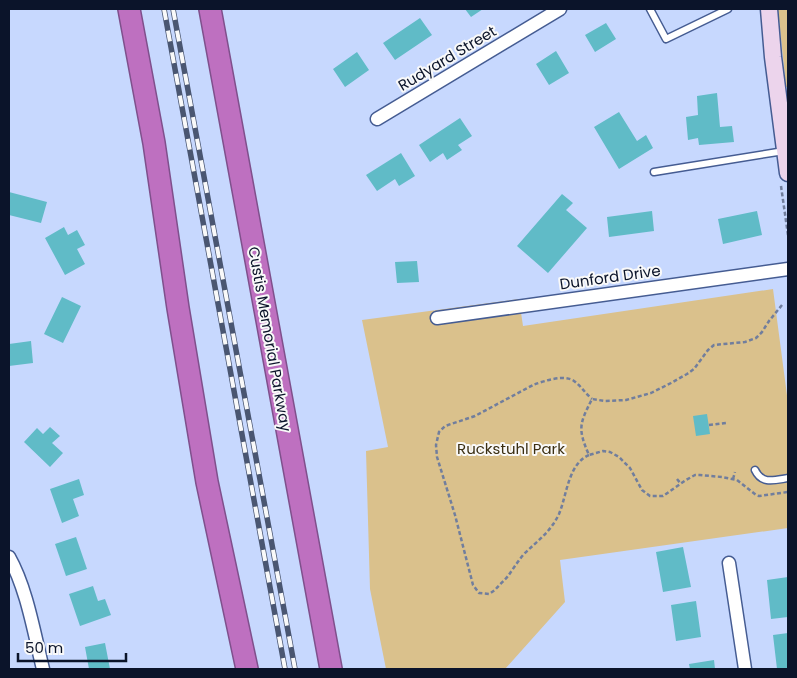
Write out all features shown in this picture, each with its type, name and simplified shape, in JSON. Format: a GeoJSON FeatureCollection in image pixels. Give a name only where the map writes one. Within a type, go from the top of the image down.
{"type":"FeatureCollection","features":[{"type":"Feature","properties":{"kind":"highway"},"geometry":{"type":"LineString","coordinates":[[129,9],[154,143],[178,308],[207,482],[247,669]]}},
{"type":"Feature","properties":{"kind":"highway","name":"Custis Memorial Parkway"},"geometry":{"type":"LineString","coordinates":[[210,9],[331,669]]}},
{"type":"Feature","properties":{"kind":"main road"},"geometry":{"type":"LineString","coordinates":[[768,9],[788,173]]}},
{"type":"Feature","properties":{"kind":"street","name":"Rudyard Street"},"geometry":{"type":"LineString","coordinates":[[377,119],[560,9]]}},
{"type":"Feature","properties":{"kind":"street","name":"Dunford Drive"},"geometry":{"type":"LineString","coordinates":[[437,318],[788,269]]}},
{"type":"Feature","properties":{"kind":"street"},"geometry":{"type":"LineString","coordinates":[[9,558],[22,584],[43,669]]}},
{"type":"Feature","properties":{"kind":"street"},"geometry":{"type":"LineString","coordinates":[[729,564],[745,669]]}},
{"type":"Feature","properties":{"kind":"lane"},"geometry":{"type":"LineString","coordinates":[[650,9],[666,39],[728,9]]}},
{"type":"Feature","properties":{"kind":"lane"},"geometry":{"type":"LineString","coordinates":[[654,172],[785,151]]}},
{"type":"Feature","properties":{"kind":"lane"},"geometry":{"type":"LineString","coordinates":[[755,470],[758,476],[772,481],[788,478]]}},
{"type":"Feature","properties":{"kind":"path"},"geometry":{"type":"LineString","coordinates":[[782,305],[756,338],[745,342],[714,345],[694,369],[671,384],[651,393],[626,400],[605,401],[592,398],[567,378],[544,382],[533,385],[475,416],[445,426],[439,432],[436,445],[437,457],[455,515],[473,586],[480,593],[489,594],[495,590],[524,554],[545,535],[559,513],[575,468],[582,458],[590,454],[603,451],[610,452],[619,457],[630,468],[642,490],[650,496],[663,496],[694,475],[722,476],[733,479],[741,483],[756,496],[788,492]]}},
{"type":"Feature","properties":{"kind":"path"},"geometry":{"type":"LineString","coordinates":[[590,454],[583,441],[582,418],[592,398]]}},
{"type":"Feature","properties":{"kind":"path"},"geometry":{"type":"LineString","coordinates":[[709,425],[726,423]]}},
{"type":"Feature","properties":{"kind":"path"},"geometry":{"type":"LineString","coordinates":[[733,479],[735,472]]}},
{"type":"Feature","properties":{"kind":"path"},"geometry":{"type":"LineString","coordinates":[[677,479],[681,484]]}},
{"type":"Feature","properties":{"kind":"green space"},"geometry":{"type":"Polygon","coordinates":[[[778,9],[788,9],[788,87],[786,87],[778,9]]]}},
{"type":"Feature","properties":{"kind":"green space","name":"Ruckstuhl Park"},"geometry":{"type":"Polygon","coordinates":[[[773,289],[788,403],[788,528],[560,560],[565,602],[505,669],[386,669],[370,589],[366,451],[388,447],[362,320],[519,299],[523,326],[773,289]]]}},
{"type":"Feature","properties":{"kind":"building"},"geometry":{"type":"Polygon","coordinates":[[[465,9],[483,9],[471,17],[465,9]]]}},
{"type":"Feature","properties":{"kind":"building"},"geometry":{"type":"Polygon","coordinates":[[[420,18],[432,35],[395,60],[383,43],[420,18]]]}},
{"type":"Feature","properties":{"kind":"building"},"geometry":{"type":"Polygon","coordinates":[[[606,23],[616,39],[595,52],[585,35],[606,23]]]}},
{"type":"Feature","properties":{"kind":"building"},"geometry":{"type":"Polygon","coordinates":[[[556,51],[569,73],[549,85],[536,64],[556,51]]]}},
{"type":"Feature","properties":{"kind":"building"},"geometry":{"type":"Polygon","coordinates":[[[357,52],[369,70],[345,87],[333,69],[357,52]]]}},
{"type":"Feature","properties":{"kind":"building"},"geometry":{"type":"Polygon","coordinates":[[[717,93],[720,127],[732,126],[734,142],[699,145],[698,138],[688,140],[686,117],[698,115],[697,96],[717,93]]]}},
{"type":"Feature","properties":{"kind":"building"},"geometry":{"type":"Polygon","coordinates":[[[619,112],[637,141],[646,135],[653,148],[619,169],[594,127],[619,112]]]}},
{"type":"Feature","properties":{"kind":"building"},"geometry":{"type":"Polygon","coordinates":[[[460,118],[472,136],[458,145],[462,150],[447,160],[443,153],[430,162],[419,145],[460,118]]]}},
{"type":"Feature","properties":{"kind":"building"},"geometry":{"type":"Polygon","coordinates":[[[401,153],[415,176],[399,186],[395,179],[377,191],[366,175],[401,153]]]}},
{"type":"Feature","properties":{"kind":"building"},"geometry":{"type":"Polygon","coordinates":[[[9,192],[47,202],[41,223],[9,215],[9,192]]]}},
{"type":"Feature","properties":{"kind":"building"},"geometry":{"type":"Polygon","coordinates":[[[562,194],[573,203],[566,210],[587,228],[548,273],[517,246],[562,194]]]}},
{"type":"Feature","properties":{"kind":"building"},"geometry":{"type":"Polygon","coordinates":[[[652,211],[654,231],[609,237],[607,217],[652,211]]]}},
{"type":"Feature","properties":{"kind":"building"},"geometry":{"type":"Polygon","coordinates":[[[757,211],[762,235],[723,244],[718,219],[757,211]]]}},
{"type":"Feature","properties":{"kind":"building"},"geometry":{"type":"Polygon","coordinates":[[[64,227],[68,235],[77,230],[85,245],[77,249],[85,264],[65,275],[45,238],[64,227]]]}},
{"type":"Feature","properties":{"kind":"building"},"geometry":{"type":"Polygon","coordinates":[[[417,261],[419,282],[397,283],[395,262],[417,261]]]}},
{"type":"Feature","properties":{"kind":"building"},"geometry":{"type":"Polygon","coordinates":[[[62,297],[81,306],[63,343],[44,334],[62,297]]]}},
{"type":"Feature","properties":{"kind":"building"},"geometry":{"type":"Polygon","coordinates":[[[31,341],[33,363],[9,366],[9,344],[31,341]]]}},
{"type":"Feature","properties":{"kind":"building"},"geometry":{"type":"Polygon","coordinates":[[[707,414],[710,434],[696,436],[693,416],[707,414]]]}},
{"type":"Feature","properties":{"kind":"building"},"geometry":{"type":"Polygon","coordinates":[[[50,427],[60,436],[52,443],[63,453],[50,467],[24,442],[37,428],[43,434],[50,427]]]}},
{"type":"Feature","properties":{"kind":"building"},"geometry":{"type":"Polygon","coordinates":[[[79,479],[84,495],[73,499],[79,516],[62,523],[50,489],[79,479]]]}},
{"type":"Feature","properties":{"kind":"building"},"geometry":{"type":"Polygon","coordinates":[[[76,537],[87,569],[66,576],[55,544],[76,537]]]}},
{"type":"Feature","properties":{"kind":"building"},"geometry":{"type":"Polygon","coordinates":[[[683,547],[691,587],[663,592],[656,552],[683,547]]]}},
{"type":"Feature","properties":{"kind":"building"},"geometry":{"type":"Polygon","coordinates":[[[788,577],[788,617],[771,619],[767,580],[788,577]]]}},
{"type":"Feature","properties":{"kind":"building"},"geometry":{"type":"Polygon","coordinates":[[[93,586],[98,601],[105,599],[111,615],[80,626],[69,594],[93,586]]]}},
{"type":"Feature","properties":{"kind":"building"},"geometry":{"type":"Polygon","coordinates":[[[696,601],[701,637],[676,641],[671,605],[696,601]]]}},
{"type":"Feature","properties":{"kind":"building"},"geometry":{"type":"Polygon","coordinates":[[[788,633],[788,669],[777,669],[773,635],[788,633]]]}},
{"type":"Feature","properties":{"kind":"building"},"geometry":{"type":"Polygon","coordinates":[[[105,643],[110,669],[89,669],[85,647],[105,643]]]}},
{"type":"Feature","properties":{"kind":"building"},"geometry":{"type":"Polygon","coordinates":[[[714,660],[715,669],[690,669],[689,664],[714,660]]]}},
{"type":"Feature","properties":{"kind":"railway"},"geometry":{"type":"LineString","coordinates":[[164,9],[285,669]]}},
{"type":"Feature","properties":{"kind":"railway"},"geometry":{"type":"LineString","coordinates":[[173,9],[295,669]]}}]}
